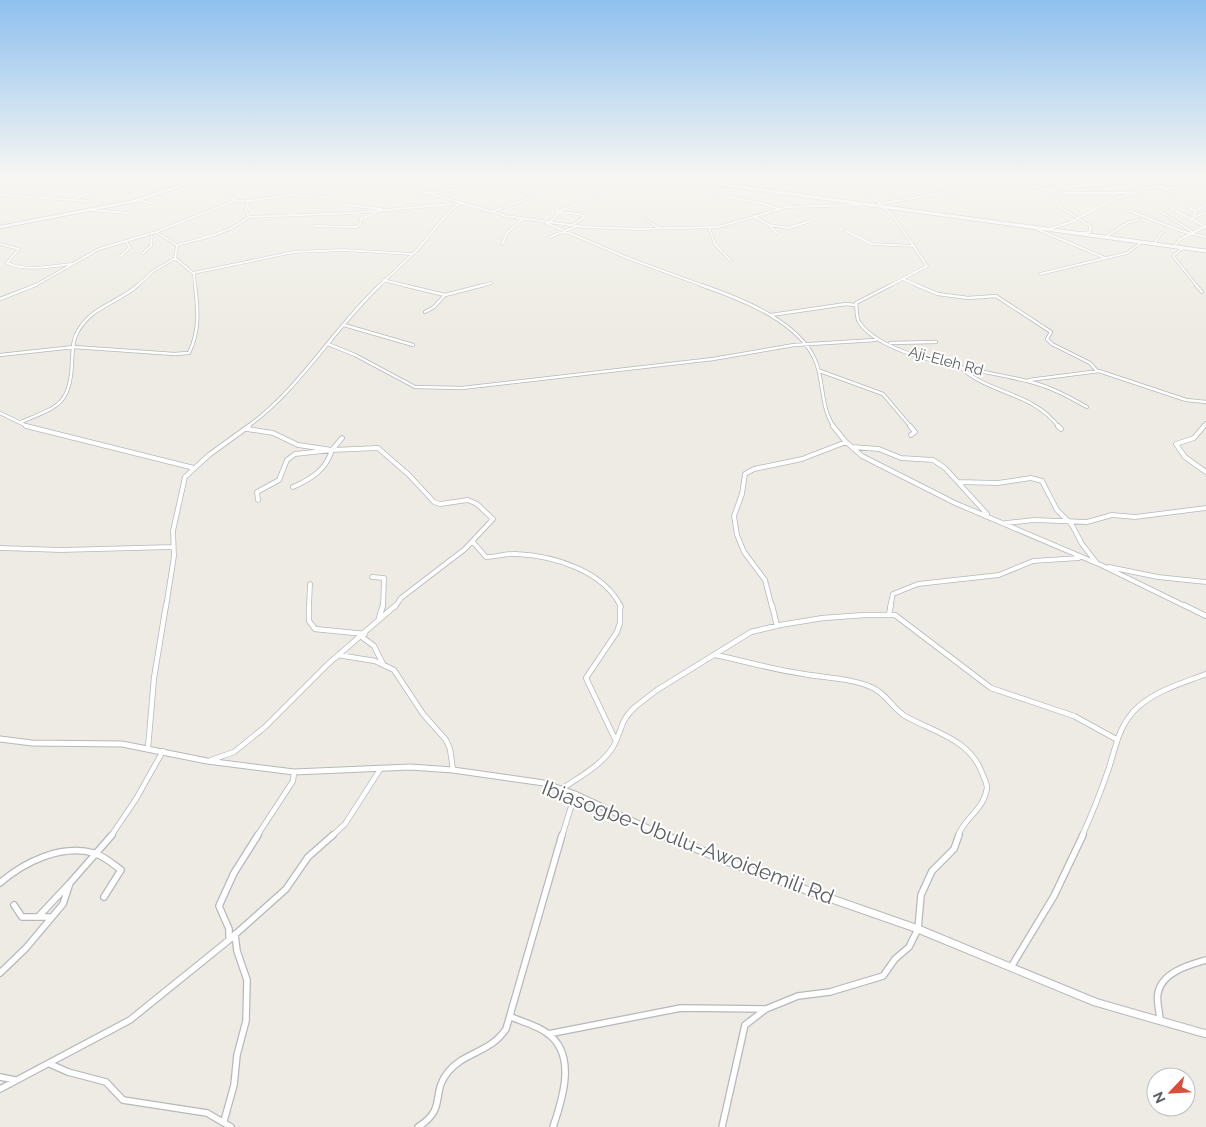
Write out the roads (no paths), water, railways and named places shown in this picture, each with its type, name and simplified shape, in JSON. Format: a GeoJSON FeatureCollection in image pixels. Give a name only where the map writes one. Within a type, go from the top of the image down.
{"type":"FeatureCollection","features":[{"type":"Feature","properties":{"kind":"main road"},"geometry":{"type":"LineString","coordinates":[[1035,228],[1206,251]]}},
{"type":"Feature","properties":{"kind":"street"},"geometry":{"type":"LineString","coordinates":[[0,299],[30,288],[99,250],[168,228]]}},
{"type":"Feature","properties":{"kind":"street"},"geometry":{"type":"LineString","coordinates":[[154,233],[177,246],[221,235],[233,228]]}},
{"type":"Feature","properties":{"kind":"street"},"geometry":{"type":"LineString","coordinates":[[148,748],[154,678],[174,556],[172,548],[180,492],[185,477],[194,468],[246,429],[306,372],[382,280],[412,254],[437,228]]}},
{"type":"Feature","properties":{"kind":"street"},"geometry":{"type":"LineString","coordinates":[[502,244],[506,233],[512,228]]}},
{"type":"Feature","properties":{"kind":"street"},"geometry":{"type":"LineString","coordinates":[[556,228],[647,266],[738,299],[771,315],[805,344],[815,358],[820,371],[825,409],[832,426],[849,447],[862,456],[947,499],[1101,565],[1206,616]]}},
{"type":"Feature","properties":{"kind":"street"},"geometry":{"type":"LineString","coordinates":[[550,238],[574,228]]}},
{"type":"Feature","properties":{"kind":"street"},"geometry":{"type":"LineString","coordinates":[[643,228],[709,228],[715,244],[730,260]]}},
{"type":"Feature","properties":{"kind":"street"},"geometry":{"type":"LineString","coordinates":[[771,228],[777,233]]}},
{"type":"Feature","properties":{"kind":"street"},"geometry":{"type":"LineString","coordinates":[[771,315],[846,304],[855,305],[927,266],[901,228]]}},
{"type":"Feature","properties":{"kind":"street"},"geometry":{"type":"LineString","coordinates":[[1032,228],[1042,230],[1106,258]]}},
{"type":"Feature","properties":{"kind":"street"},"geometry":{"type":"LineString","coordinates":[[1044,229],[1052,228]]}},
{"type":"Feature","properties":{"kind":"street"},"geometry":{"type":"LineString","coordinates":[[1089,228],[1090,232]]}},
{"type":"Feature","properties":{"kind":"street"},"geometry":{"type":"LineString","coordinates":[[1107,236],[1120,228]]}},
{"type":"Feature","properties":{"kind":"street"},"geometry":{"type":"LineString","coordinates":[[1175,228],[1193,234],[1206,236]]}},
{"type":"Feature","properties":{"kind":"street"},"geometry":{"type":"LineString","coordinates":[[1184,228],[1193,234]]}},
{"type":"Feature","properties":{"kind":"street"},"geometry":{"type":"LineString","coordinates":[[1174,247],[1178,240],[1203,228]]}},
{"type":"Feature","properties":{"kind":"street"},"geometry":{"type":"LineString","coordinates":[[846,231],[862,241],[875,246],[915,246]]}},
{"type":"Feature","properties":{"kind":"street"},"geometry":{"type":"LineString","coordinates":[[1077,233],[1090,232],[1132,241]]}},
{"type":"Feature","properties":{"kind":"street"},"geometry":{"type":"LineString","coordinates":[[1154,244],[1162,232]]}},
{"type":"Feature","properties":{"kind":"street"},"geometry":{"type":"LineString","coordinates":[[142,253],[151,246],[154,233]]}},
{"type":"Feature","properties":{"kind":"street"},"geometry":{"type":"LineString","coordinates":[[121,256],[130,247],[126,242]]}},
{"type":"Feature","properties":{"kind":"street"},"geometry":{"type":"LineString","coordinates":[[1040,274],[1127,253],[1142,242]]}},
{"type":"Feature","properties":{"kind":"street"},"geometry":{"type":"LineString","coordinates":[[0,244],[20,249],[7,262],[12,265],[30,267],[74,263]]}},
{"type":"Feature","properties":{"kind":"street"},"geometry":{"type":"LineString","coordinates":[[21,422],[54,408],[65,399],[72,375],[75,334],[98,310],[135,288],[148,274],[175,258],[177,246]]}},
{"type":"Feature","properties":{"kind":"street"},"geometry":{"type":"LineString","coordinates":[[1182,248],[1173,256],[1202,292]]}},
{"type":"Feature","properties":{"kind":"street"},"geometry":{"type":"LineString","coordinates":[[175,258],[194,273],[218,270],[285,253],[333,251],[412,254]]}},
{"type":"Feature","properties":{"kind":"street"},"geometry":{"type":"LineString","coordinates":[[0,355],[74,347],[174,354],[189,353],[197,316],[194,273]]}},
{"type":"Feature","properties":{"kind":"street"},"geometry":{"type":"LineString","coordinates":[[904,279],[938,294],[968,298],[998,297],[1029,316],[1033,322],[1047,328],[1051,332],[1047,339],[1051,344],[1072,357],[1092,364],[1097,371]]}},
{"type":"Feature","properties":{"kind":"street"},"geometry":{"type":"LineString","coordinates":[[382,280],[445,295],[491,283]]}},
{"type":"Feature","properties":{"kind":"street"},"geometry":{"type":"LineString","coordinates":[[425,312],[434,307],[445,295]]}},
{"type":"Feature","properties":{"kind":"street"},"geometry":{"type":"LineString","coordinates":[[855,305],[854,310],[857,320],[876,340]]}},
{"type":"Feature","properties":{"kind":"street"},"geometry":{"type":"LineString","coordinates":[[344,325],[412,345]]}},
{"type":"Feature","properties":{"kind":"street"},"geometry":{"type":"LineString","coordinates":[[328,344],[355,355],[415,387],[462,388],[597,374],[805,344],[876,340]]}},
{"type":"Feature","properties":{"kind":"street","name":"Aji-Eleh Rd"},"geometry":{"type":"LineString","coordinates":[[876,340],[931,360],[1012,379],[1027,380],[1087,407]]}},
{"type":"Feature","properties":{"kind":"street"},"geometry":{"type":"LineString","coordinates":[[888,343],[936,342]]}},
{"type":"Feature","properties":{"kind":"street"},"geometry":{"type":"LineString","coordinates":[[958,365],[969,376],[1036,403],[1051,415],[1061,429]]}},
{"type":"Feature","properties":{"kind":"street"},"geometry":{"type":"LineString","coordinates":[[820,371],[883,394],[915,432],[912,435]]}},
{"type":"Feature","properties":{"kind":"street"},"geometry":{"type":"LineString","coordinates":[[1027,380],[1097,371],[1186,400],[1206,404]]}},
{"type":"Feature","properties":{"kind":"street"},"geometry":{"type":"LineString","coordinates":[[0,413],[31,428],[194,468]]}},
{"type":"Feature","properties":{"kind":"street"},"geometry":{"type":"LineString","coordinates":[[1206,423],[1199,433],[1176,444],[1189,460],[1206,472]]}},
{"type":"Feature","properties":{"kind":"street"},"geometry":{"type":"LineString","coordinates":[[246,429],[273,433],[298,445],[332,450]]}},
{"type":"Feature","properties":{"kind":"street"},"geometry":{"type":"LineString","coordinates":[[1199,433],[1205,436]]}},
{"type":"Feature","properties":{"kind":"street"},"geometry":{"type":"LineString","coordinates":[[293,487],[309,481],[327,465],[332,450],[342,438]]}},
{"type":"Feature","properties":{"kind":"street"},"geometry":{"type":"LineString","coordinates":[[777,626],[765,580],[744,552],[737,535],[734,516],[742,494],[745,474],[754,469],[802,459],[846,442]]}},
{"type":"Feature","properties":{"kind":"street"},"geometry":{"type":"LineString","coordinates":[[849,447],[879,449],[901,458],[933,460],[945,468],[989,516]]}},
{"type":"Feature","properties":{"kind":"street"},"geometry":{"type":"LineString","coordinates":[[207,761],[231,753],[265,727],[338,655],[364,635],[379,618],[395,607],[401,598],[473,542],[493,520],[477,504],[466,500],[440,504],[434,502],[410,476],[378,448],[295,454],[287,460],[279,480],[257,492],[258,500]]}},
{"type":"Feature","properties":{"kind":"street"},"geometry":{"type":"LineString","coordinates":[[958,482],[969,479],[1000,483],[1038,479],[1044,484],[1066,521],[1072,525],[1082,544],[1101,565],[1158,577],[1206,582]]}},
{"type":"Feature","properties":{"kind":"street"},"geometry":{"type":"LineString","coordinates":[[1006,523],[1026,520],[1087,522],[1112,516],[1135,516],[1206,508]]}},
{"type":"Feature","properties":{"kind":"street"},"geometry":{"type":"LineString","coordinates":[[1025,532],[1026,520]]}},
{"type":"Feature","properties":{"kind":"street"},"geometry":{"type":"LineString","coordinates":[[473,542],[486,557],[514,554],[537,557],[591,574],[610,586],[620,603],[623,614],[620,625],[607,647],[587,672],[586,678],[615,738]]}},
{"type":"Feature","properties":{"kind":"street"},"geometry":{"type":"LineString","coordinates":[[0,548],[61,550],[172,548]]}},
{"type":"Feature","properties":{"kind":"street"},"geometry":{"type":"LineString","coordinates":[[889,614],[893,594],[918,584],[999,575],[1033,561],[1081,558]]}},
{"type":"Feature","properties":{"kind":"street"},"geometry":{"type":"LineString","coordinates":[[372,577],[384,578],[384,604],[379,618]]}},
{"type":"Feature","properties":{"kind":"street"},"geometry":{"type":"LineString","coordinates":[[310,584],[309,621],[315,629],[364,635],[370,641],[384,664],[399,676],[423,714],[446,740],[450,749],[453,770]]}},
{"type":"Feature","properties":{"kind":"street"},"geometry":{"type":"LineString","coordinates":[[562,789],[604,757],[613,746],[624,718],[698,664],[753,631],[853,616],[889,614],[904,620],[935,647],[991,688],[1074,716],[1116,739]]}},
{"type":"Feature","properties":{"kind":"street"},"geometry":{"type":"LineString","coordinates":[[369,628],[370,641]]}},
{"type":"Feature","properties":{"kind":"street"},"geometry":{"type":"LineString","coordinates":[[338,655],[384,664]]}},
{"type":"Feature","properties":{"kind":"street"},"geometry":{"type":"LineString","coordinates":[[715,655],[802,674],[854,681],[872,687],[883,694],[898,711],[953,740],[976,761],[985,776],[986,794],[980,808],[960,831],[954,849],[932,871],[921,895],[918,929],[909,947],[895,959],[883,976],[830,992],[798,996],[766,1009],[749,1020]]}},
{"type":"Feature","properties":{"kind":"street"},"geometry":{"type":"LineString","coordinates":[[1011,968],[1064,876],[1096,800],[1114,752],[1116,739],[1129,715],[1143,702],[1206,674]]}},
{"type":"Feature","properties":{"kind":"street","name":"Ibiasogbe-Ubulu-Awoidemili Rd"},"geometry":{"type":"LineString","coordinates":[[0,738],[32,743],[122,744],[207,761],[294,772],[381,768],[453,770],[544,783],[575,794],[668,837],[749,870],[918,929],[1096,1002],[1205,1035]]}},
{"type":"Feature","properties":{"kind":"street"},"geometry":{"type":"LineString","coordinates":[[38,916],[96,854],[136,799],[163,751]]}},
{"type":"Feature","properties":{"kind":"street"},"geometry":{"type":"LineString","coordinates":[[226,764],[231,753]]}},
{"type":"Feature","properties":{"kind":"street"},"geometry":{"type":"LineString","coordinates":[[0,1089],[130,1020],[229,940],[286,888],[308,857],[345,824],[381,768]]}},
{"type":"Feature","properties":{"kind":"street"},"geometry":{"type":"LineString","coordinates":[[229,940],[229,929],[219,906],[225,890],[238,866],[293,781],[294,772]]}},
{"type":"Feature","properties":{"kind":"street"},"geometry":{"type":"LineString","coordinates":[[418,1127],[431,1120],[436,1114],[441,1082],[450,1070],[460,1062],[496,1045],[511,1016],[546,885],[575,794]]}},
{"type":"Feature","properties":{"kind":"street"},"geometry":{"type":"LineString","coordinates":[[0,883],[9,874],[39,860],[72,850],[96,854],[121,870],[104,897]]}},
{"type":"Feature","properties":{"kind":"street"},"geometry":{"type":"LineString","coordinates":[[0,973],[26,948],[63,904],[70,883]]}},
{"type":"Feature","properties":{"kind":"street"},"geometry":{"type":"LineString","coordinates":[[14,904],[22,917],[51,917]]}},
{"type":"Feature","properties":{"kind":"street"},"geometry":{"type":"LineString","coordinates":[[224,1122],[234,1085],[237,1055],[246,1021],[247,980],[235,934]]}},
{"type":"Feature","properties":{"kind":"street"},"geometry":{"type":"LineString","coordinates":[[1160,1021],[1161,1006],[1158,998],[1160,987],[1174,972],[1206,960]]}},
{"type":"Feature","properties":{"kind":"street"},"geometry":{"type":"LineString","coordinates":[[548,1034],[681,1008],[766,1009]]}},
{"type":"Feature","properties":{"kind":"street"},"geometry":{"type":"LineString","coordinates":[[722,1127],[742,1048],[744,1030],[749,1020],[750,1015],[747,1010]]}},
{"type":"Feature","properties":{"kind":"street"},"geometry":{"type":"LineString","coordinates":[[511,1016],[548,1034],[559,1045],[566,1085],[553,1127]]}},
{"type":"Feature","properties":{"kind":"street"},"geometry":{"type":"LineString","coordinates":[[50,1064],[68,1072],[106,1082],[123,1100],[207,1113],[231,1127]]}},
{"type":"Feature","properties":{"kind":"street"},"geometry":{"type":"LineString","coordinates":[[0,1078],[15,1080]]}}]}
